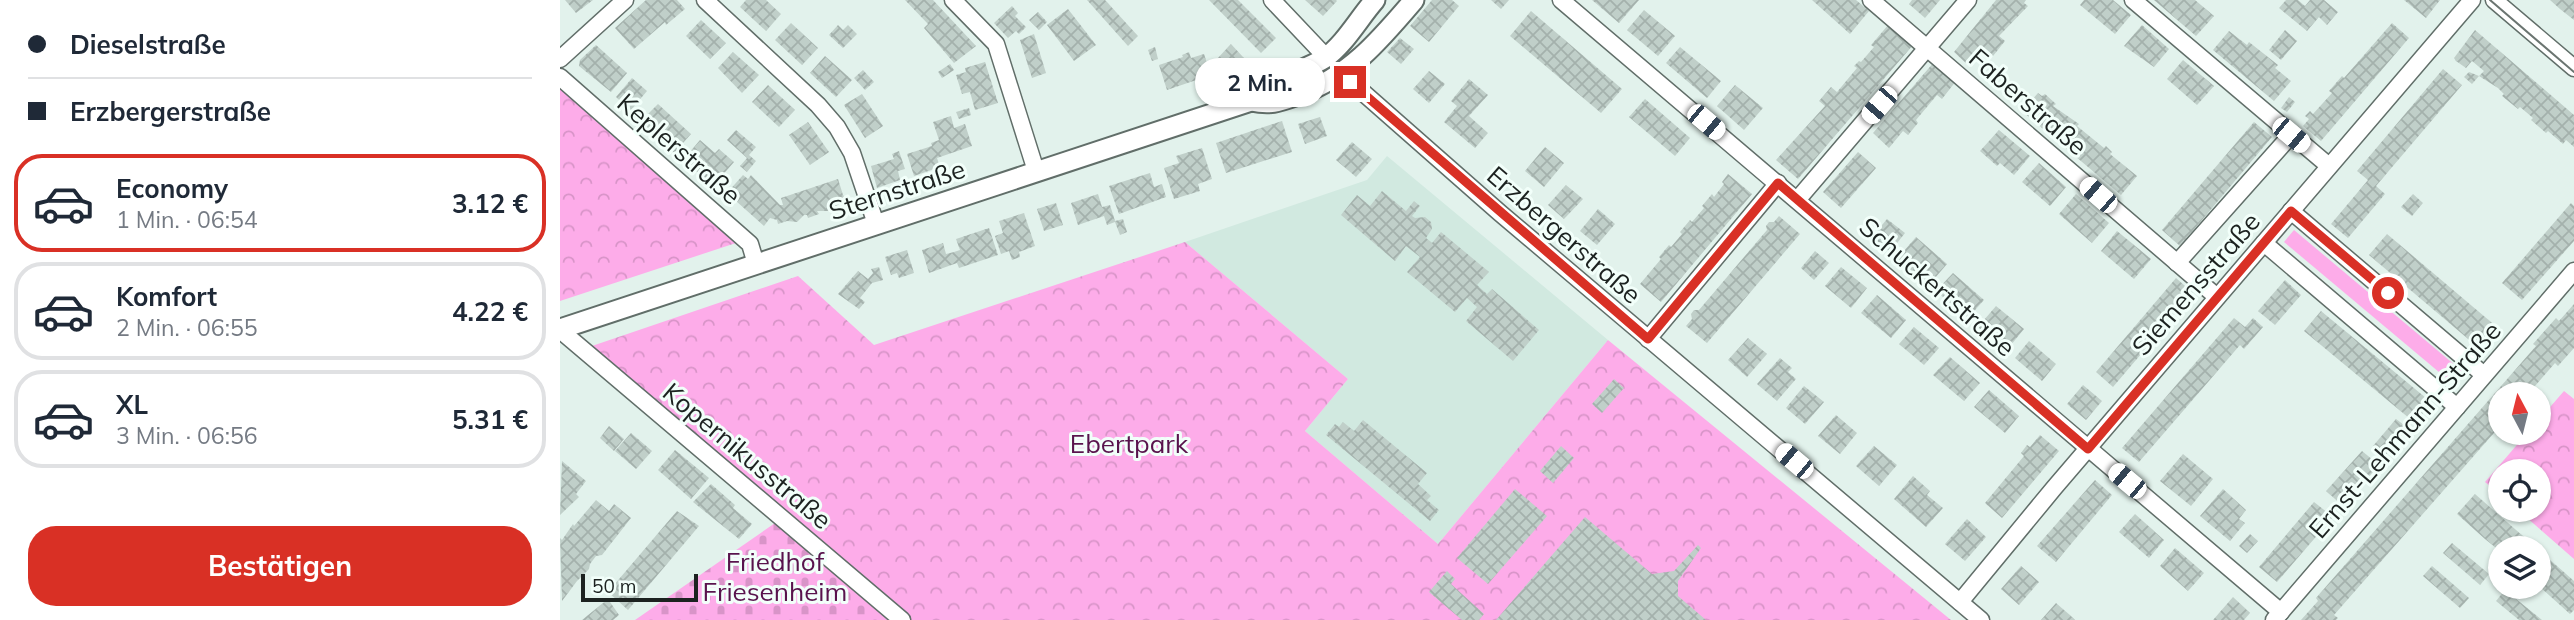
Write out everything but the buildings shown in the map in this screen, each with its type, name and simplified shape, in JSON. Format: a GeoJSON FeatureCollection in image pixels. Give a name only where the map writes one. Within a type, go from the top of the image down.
{"type":"FeatureCollection","features":[{"type":"Feature","properties":{"kind":"main road","name":"Sternstraße"},"geometry":{"type":"LineString","coordinates":[[1251,101],[1263,86],[1326,57],[1375,0]]}},
{"type":"Feature","properties":{"kind":"main road","name":"Sternstraße"},"geometry":{"type":"LineString","coordinates":[[560,329],[1251,101],[1269,105],[1317,88],[1342,74],[1372,49],[1414,0]]}},
{"type":"Feature","properties":{"kind":"main road"},"geometry":{"type":"LineString","coordinates":[[1326,57],[1342,74]]}},
{"type":"Feature","properties":{"kind":"street"},"geometry":{"type":"LineString","coordinates":[[560,59],[625,0]]}},
{"type":"Feature","properties":{"kind":"street"},"geometry":{"type":"LineString","coordinates":[[705,0],[818,105],[837,127],[852,153],[876,224]]}},
{"type":"Feature","properties":{"kind":"street"},"geometry":{"type":"LineString","coordinates":[[953,0],[996,44],[1037,171]]}},
{"type":"Feature","properties":{"kind":"street"},"geometry":{"type":"LineString","coordinates":[[1272,0],[1326,57]]}},
{"type":"Feature","properties":{"kind":"street","name":"Schuckertstraße"},"geometry":{"type":"LineString","coordinates":[[1561,0],[1798,199],[2278,616]]}},
{"type":"Feature","properties":{"kind":"street","name":"Faberstraße"},"geometry":{"type":"LineString","coordinates":[[1871,0],[2217,297]]}},
{"type":"Feature","properties":{"kind":"street"},"geometry":{"type":"LineString","coordinates":[[1798,199],[1968,0]]}},
{"type":"Feature","properties":{"kind":"street"},"geometry":{"type":"LineString","coordinates":[[2133,0],[2329,166]]}},
{"type":"Feature","properties":{"kind":"street","name":"Siemensstraße"},"geometry":{"type":"LineString","coordinates":[[1960,602],[2472,0]]}},
{"type":"Feature","properties":{"kind":"street"},"geometry":{"type":"LineString","coordinates":[[2494,0],[2574,68]]}},
{"type":"Feature","properties":{"kind":"street","name":"Erzbergerstraße"},"geometry":{"type":"LineString","coordinates":[[1342,74],[1648,339],[1981,620]]}},
{"type":"Feature","properties":{"kind":"street","name":"Keplerstraße"},"geometry":{"type":"LineString","coordinates":[[560,78],[750,244],[757,264]]}},
{"type":"Feature","properties":{"kind":"street","name":"Siemensstraße"},"geometry":{"type":"LineString","coordinates":[[2177,263],[2291,135]]}},
{"type":"Feature","properties":{"kind":"street"},"geometry":{"type":"LineString","coordinates":[[1648,339],[1778,183]]}},
{"type":"Feature","properties":{"kind":"street"},"geometry":{"type":"LineString","coordinates":[[2291,211],[2484,375]]}},
{"type":"Feature","properties":{"kind":"street"},"geometry":{"type":"LineString","coordinates":[[2264,243],[2457,407]]}},
{"type":"Feature","properties":{"kind":"street","name":"Ernst-Lehmann-Straße"},"geometry":{"type":"LineString","coordinates":[[2278,616],[2574,271]]}},
{"type":"Feature","properties":{"kind":"street","name":"Kopernikusstraße"},"geometry":{"type":"LineString","coordinates":[[560,329],[902,620]]}},
{"type":"Feature","properties":{"kind":"shaded area"},"geometry":{"type":"Polygon","coordinates":[[[1387,156],[1608,340],[1438,544],[1305,431],[1348,379],[1185,242],[1367,180],[1387,156]]]}},
{"type":"Feature","properties":{"kind":"green space"},"geometry":{"type":"Polygon","coordinates":[[[560,85],[739,242],[560,301],[560,85]]]}},
{"type":"Feature","properties":{"kind":"green space"},"geometry":{"type":"Polygon","coordinates":[[[2294,230],[2462,371],[2452,383],[2284,242],[2294,230]]]}},
{"type":"Feature","properties":{"kind":"green space","name":"Ebertpark"},"geometry":{"type":"Polygon","coordinates":[[[1185,242],[1348,379],[1305,431],[1438,544],[1608,340],[1951,620],[910,620],[589,347],[798,276],[874,345],[1185,242]]]}},
{"type":"Feature","properties":{"kind":"green space"},"geometry":{"type":"Polygon","coordinates":[[[2564,391],[2574,399],[2574,559],[2551,536],[2532,522],[2551,522],[2551,459],[2505,459],[2517,445],[2552,444],[2552,405],[2564,391]]]}},
{"type":"Feature","properties":{"kind":"green space","name":"Friedhof Friesenheim"},"geometry":{"type":"Polygon","coordinates":[[[778,521],[895,620],[635,620],[778,521]]]}},
{"type":"Feature","properties":{"kind":"tram line"},"geometry":{"type":"LineString","coordinates":[[2490,0],[2574,72]]}},
{"type":"Feature","properties":{"kind":"route"},"geometry":{"type":"LineString","coordinates":[[1350,82],[1648,339],[1778,183],[2088,449],[2291,211],[2388,293]]}}]}
